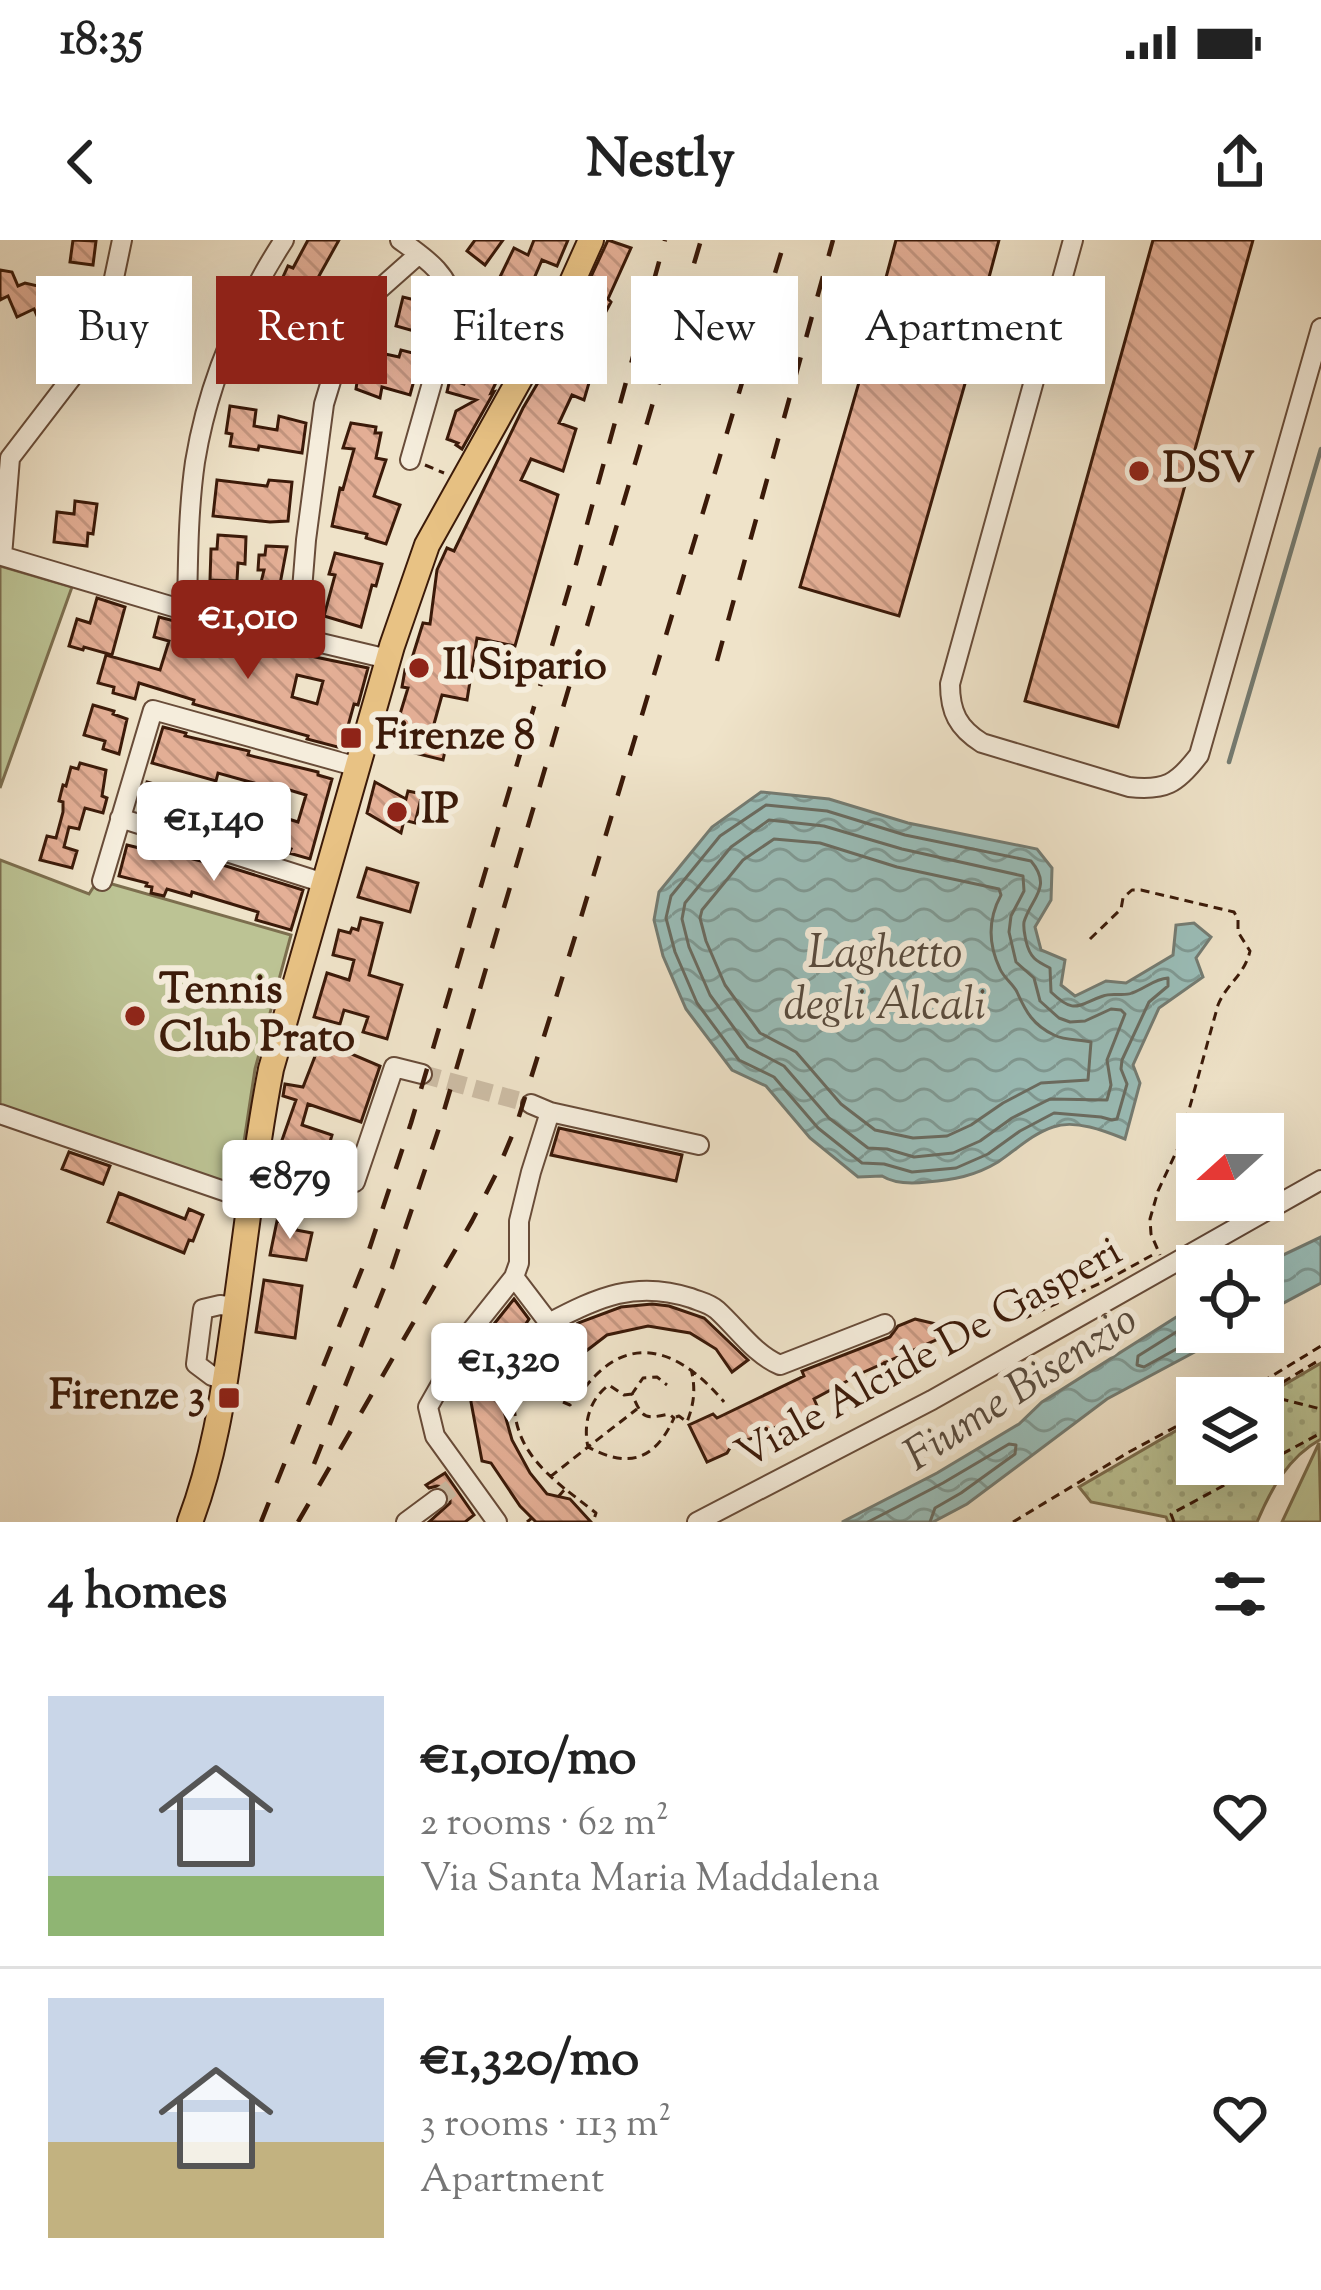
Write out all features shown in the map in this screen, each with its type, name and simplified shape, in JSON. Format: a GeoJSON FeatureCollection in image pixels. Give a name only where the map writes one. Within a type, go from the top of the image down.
{"type":"FeatureCollection","features":[{"type":"Feature","properties":{"kind":"main road"},"geometry":{"type":"LineString","coordinates":[[190,1522],[211,1459],[226,1380],[271,1069],[388,659],[427,544],[565,298],[591,240]]}},
{"type":"Feature","properties":{"kind":"street"},"geometry":{"type":"LineString","coordinates":[[122,240],[106,316],[82,364],[10,458],[2,556],[298,640],[388,659]]}},
{"type":"Feature","properties":{"kind":"street"},"geometry":{"type":"LineString","coordinates":[[187,610],[195,463],[210,393],[258,280],[284,240]]}},
{"type":"Feature","properties":{"kind":"street"},"geometry":{"type":"LineString","coordinates":[[400,240],[442,274],[452,289],[454,306],[410,460]]}},
{"type":"Feature","properties":{"kind":"street"},"geometry":{"type":"LineString","coordinates":[[1073,240],[950,684],[955,719],[982,743],[1129,787],[1153,790],[1184,775],[1198,755],[1321,328]]}},
{"type":"Feature","properties":{"kind":"street"},"geometry":{"type":"LineString","coordinates":[[298,640],[324,404],[349,322],[419,254]]}},
{"type":"Feature","properties":{"kind":"street"},"geometry":{"type":"LineString","coordinates":[[102,881],[153,710],[358,767]]}},
{"type":"Feature","properties":{"kind":"street"},"geometry":{"type":"LineString","coordinates":[[120,818],[324,883]]}},
{"type":"Feature","properties":{"kind":"street"},"geometry":{"type":"LineString","coordinates":[[256,1153],[355,1182],[394,1067],[422,1074]]}},
{"type":"Feature","properties":{"kind":"street"},"geometry":{"type":"LineString","coordinates":[[497,1522],[460,1482],[435,1436],[428,1407],[471,1331],[514,1277],[519,1263],[519,1221],[541,1108],[699,1145]]}},
{"type":"Feature","properties":{"kind":"street"},"geometry":{"type":"LineString","coordinates":[[0,1114],[250,1200]]}},
{"type":"Feature","properties":{"kind":"street","name":"Viale Alcide De Gasperi"},"geometry":{"type":"LineString","coordinates":[[697,1522],[932,1400],[1163,1259],[1321,1180]]}},
{"type":"Feature","properties":{"kind":"street"},"geometry":{"type":"LineString","coordinates":[[514,1277],[549,1323],[591,1300],[634,1290],[669,1291],[712,1305],[765,1359],[780,1365],[885,1324]]}},
{"type":"Feature","properties":{"kind":"street"},"geometry":{"type":"LineString","coordinates":[[406,1522],[436,1499]]}},
{"type":"Feature","properties":{"kind":"path"},"geometry":{"type":"LineString","coordinates":[[410,460],[462,480]]}},
{"type":"Feature","properties":{"kind":"path"},"geometry":{"type":"LineString","coordinates":[[1023,1319],[1163,1259],[1151,1234],[1158,1190],[1179,1146],[1218,1004],[1239,977],[1250,950],[1241,940],[1234,912],[1132,890],[1123,898],[1121,909],[1090,940]]}},
{"type":"Feature","properties":{"kind":"path"},"geometry":{"type":"LineString","coordinates":[[1270,1377],[1321,1346]]}},
{"type":"Feature","properties":{"kind":"path"},"geometry":{"type":"LineString","coordinates":[[563,1402],[570,1406],[595,1375],[635,1353],[659,1354],[691,1367],[724,1402]]}},
{"type":"Feature","properties":{"kind":"path"},"geometry":{"type":"LineString","coordinates":[[1284,1382],[1321,1359]]}},
{"type":"Feature","properties":{"kind":"path"},"geometry":{"type":"LineString","coordinates":[[667,1385],[657,1378],[643,1378],[632,1394],[624,1395],[609,1385],[601,1390],[584,1429],[589,1447],[627,1460],[647,1454],[665,1438],[674,1418],[687,1422],[695,1385],[691,1367]]}},
{"type":"Feature","properties":{"kind":"path"},"geometry":{"type":"LineString","coordinates":[[515,1377],[512,1406],[520,1436],[538,1467],[596,1513],[592,1522]]}},
{"type":"Feature","properties":{"kind":"path"},"geometry":{"type":"LineString","coordinates":[[632,1394],[640,1413],[674,1418]]}},
{"type":"Feature","properties":{"kind":"path"},"geometry":{"type":"LineString","coordinates":[[1284,1400],[1321,1409]]}},
{"type":"Feature","properties":{"kind":"path"},"geometry":{"type":"LineString","coordinates":[[550,1477],[638,1408]]}},
{"type":"Feature","properties":{"kind":"path"},"geometry":{"type":"LineString","coordinates":[[1013,1522],[1176,1427]]}},
{"type":"Feature","properties":{"kind":"path"},"geometry":{"type":"LineString","coordinates":[[1174,1522],[1172,1514],[1321,1433]]}},
{"type":"Feature","properties":{"kind":"path"},"geometry":{"type":"LineString","coordinates":[[558,1497],[565,1490]]}},
{"type":"Feature","properties":{"kind":"green space"},"geometry":{"type":"Polygon","coordinates":[[[0,566],[72,587],[0,788],[0,566]]]}},
{"type":"Feature","properties":{"kind":"green space","name":"Tennis Club Prato"},"geometry":{"type":"Polygon","coordinates":[[[0,860],[89,894],[98,880],[291,935],[255,1069],[237,1188],[0,1111],[0,860]]]}},
{"type":"Feature","properties":{"kind":"green space"},"geometry":{"type":"Polygon","coordinates":[[[1321,1363],[1321,1439],[1284,1473],[1284,1385],[1321,1363]]]}},
{"type":"Feature","properties":{"kind":"green space"},"geometry":{"type":"Polygon","coordinates":[[[1176,1431],[1176,1485],[1276,1485],[1257,1522],[1168,1522],[1166,1517],[1091,1502],[1079,1487],[1176,1431]]]}},
{"type":"Feature","properties":{"kind":"green space"},"geometry":{"type":"Polygon","coordinates":[[[1319,1443],[1321,1522],[1282,1522],[1319,1443]]]}},
{"type":"Feature","properties":{"kind":"water","name":"Laghetto degli Alcali"},"geometry":{"type":"Polygon","coordinates":[[[761,792],[829,799],[908,823],[1037,849],[1052,868],[1051,900],[1035,927],[1041,950],[1065,960],[1061,985],[1075,996],[1106,981],[1126,983],[1173,955],[1176,925],[1194,923],[1211,937],[1196,958],[1203,977],[1159,1008],[1133,1065],[1140,1083],[1125,1139],[1090,1127],[1062,1125],[964,1176],[909,1183],[882,1176],[858,1177],[810,1138],[766,1086],[732,1070],[686,1009],[663,956],[654,920],[659,892],[712,827],[761,792]]]}},
{"type":"Feature","properties":{"kind":"water"},"geometry":{"type":"Polygon","coordinates":[[[1321,1237],[1321,1283],[1284,1303],[1284,1255],[1321,1237]]]}},
{"type":"Feature","properties":{"kind":"water"},"geometry":{"type":"Polygon","coordinates":[[[1176,1317],[1176,1353],[1193,1353],[1107,1399],[967,1504],[933,1522],[842,1522],[1019,1424],[1042,1402],[1176,1317]]]}},
{"type":"Feature","properties":{"kind":"building"},"geometry":{"type":"Polygon","coordinates":[[[73,240],[96,241],[93,265],[70,262],[73,240]]]}},
{"type":"Feature","properties":{"kind":"building"},"geometry":{"type":"Polygon","coordinates":[[[308,240],[339,240],[319,276],[283,276],[288,266],[293,268],[308,240]]]}},
{"type":"Feature","properties":{"kind":"building"},"geometry":{"type":"Polygon","coordinates":[[[475,240],[503,240],[485,265],[467,251],[475,240]]]}},
{"type":"Feature","properties":{"kind":"building"},"geometry":{"type":"Polygon","coordinates":[[[534,240],[568,240],[557,266],[542,260],[535,276],[500,276],[514,248],[528,255],[534,240]]]}},
{"type":"Feature","properties":{"kind":"building"},"geometry":{"type":"Polygon","coordinates":[[[608,240],[631,248],[607,310],[607,276],[591,276],[608,240]]]}},
{"type":"Feature","properties":{"kind":"building"},"geometry":{"type":"Polygon","coordinates":[[[896,240],[999,240],[989,276],[886,276],[896,240]]]}},
{"type":"Feature","properties":{"kind":"building","name":"DSV"},"geometry":{"type":"Polygon","coordinates":[[[1153,240],[1253,240],[1118,727],[1025,701],[1153,240]]]}},
{"type":"Feature","properties":{"kind":"building"},"geometry":{"type":"Polygon","coordinates":[[[0,270],[12,272],[18,286],[36,286],[36,314],[34,309],[17,317],[8,296],[0,300],[0,270]]]}},
{"type":"Feature","properties":{"kind":"building"},"geometry":{"type":"Polygon","coordinates":[[[403,297],[411,299],[411,330],[396,326],[403,297]]]}},
{"type":"Feature","properties":{"kind":"building"},"geometry":{"type":"Polygon","coordinates":[[[411,352],[410,395],[382,387],[380,398],[356,389],[357,384],[387,384],[387,354],[411,352]]]}},
{"type":"Feature","properties":{"kind":"building"},"geometry":{"type":"Polygon","coordinates":[[[449,384],[495,384],[462,449],[447,439],[456,411],[476,400],[447,392],[449,384]]]}},
{"type":"Feature","properties":{"kind":"building"},"geometry":{"type":"Polygon","coordinates":[[[537,384],[589,384],[584,400],[572,395],[559,423],[576,429],[563,471],[531,459],[521,480],[558,495],[515,646],[477,638],[467,700],[442,695],[434,724],[454,733],[443,760],[390,747],[408,688],[402,687],[405,670],[423,623],[430,624],[437,570],[447,548],[454,551],[537,384]]]}},
{"type":"Feature","properties":{"kind":"building"},"geometry":{"type":"Polygon","coordinates":[[[858,384],[965,384],[899,616],[800,587],[858,384]]]}},
{"type":"Feature","properties":{"kind":"building"},"geometry":{"type":"Polygon","coordinates":[[[230,406],[256,410],[254,426],[277,430],[279,416],[306,423],[302,453],[230,446],[232,434],[226,433],[230,406]]]}},
{"type":"Feature","properties":{"kind":"building"},"geometry":{"type":"Polygon","coordinates":[[[351,423],[376,427],[375,433],[381,433],[376,458],[386,460],[374,496],[400,505],[386,544],[332,526],[354,449],[343,448],[351,423]]]}},
{"type":"Feature","properties":{"kind":"building"},"geometry":{"type":"Polygon","coordinates":[[[217,480],[267,486],[269,480],[292,482],[288,521],[213,516],[217,480]]]}},
{"type":"Feature","properties":{"kind":"building"},"geometry":{"type":"Polygon","coordinates":[[[75,501],[97,504],[87,546],[54,542],[57,512],[74,514],[75,501]]]}},
{"type":"Feature","properties":{"kind":"building"},"geometry":{"type":"Polygon","coordinates":[[[218,535],[246,537],[245,564],[238,563],[237,581],[210,580],[211,549],[217,549],[218,535]]]}},
{"type":"Feature","properties":{"kind":"building"},"geometry":{"type":"Polygon","coordinates":[[[266,546],[287,547],[277,600],[258,595],[264,570],[258,570],[259,555],[265,555],[266,546]]]}},
{"type":"Feature","properties":{"kind":"building"},"geometry":{"type":"Polygon","coordinates":[[[335,553],[382,564],[361,627],[324,616],[335,575],[329,574],[335,553]]]}},
{"type":"Feature","properties":{"kind":"building"},"geometry":{"type":"Polygon","coordinates":[[[97,598],[125,607],[112,655],[69,646],[77,619],[90,623],[97,598]]]}},
{"type":"Feature","properties":{"kind":"building"},"geometry":{"type":"Polygon","coordinates":[[[159,617],[368,668],[358,705],[354,704],[345,749],[139,683],[135,699],[98,683],[106,655],[160,670],[169,641],[154,637],[159,617]],[[297,675],[292,697],[317,704],[323,681],[297,675]]]}},
{"type":"Feature","properties":{"kind":"building"},"geometry":{"type":"Polygon","coordinates":[[[93,705],[127,719],[119,754],[103,749],[105,741],[84,735],[93,705]]]}},
{"type":"Feature","properties":{"kind":"building"},"geometry":{"type":"Polygon","coordinates":[[[163,727],[332,779],[310,859],[239,833],[238,838],[208,831],[219,793],[256,804],[261,785],[218,773],[216,781],[152,763],[163,727]],[[286,789],[279,816],[298,822],[306,795],[286,789]]]}},
{"type":"Feature","properties":{"kind":"building"},"geometry":{"type":"Polygon","coordinates":[[[80,763],[106,770],[102,796],[107,798],[103,813],[85,808],[79,829],[69,827],[64,847],[77,851],[72,868],[40,860],[47,836],[56,838],[63,785],[71,767],[78,769],[80,763]]]}},
{"type":"Feature","properties":{"kind":"building"},"geometry":{"type":"Polygon","coordinates":[[[147,782],[168,788],[167,815],[139,810],[147,782]]]}},
{"type":"Feature","properties":{"kind":"building"},"geometry":{"type":"Polygon","coordinates":[[[375,782],[406,799],[408,791],[422,794],[415,823],[404,820],[401,833],[367,813],[375,782]]]}},
{"type":"Feature","properties":{"kind":"building"},"geometry":{"type":"Polygon","coordinates":[[[127,845],[210,861],[303,890],[291,930],[256,920],[258,912],[192,892],[191,896],[167,889],[164,896],[151,893],[147,883],[119,876],[127,845]]]}},
{"type":"Feature","properties":{"kind":"building"},"geometry":{"type":"Polygon","coordinates":[[[367,868],[418,883],[410,912],[358,897],[367,868]]]}},
{"type":"Feature","properties":{"kind":"building"},"geometry":{"type":"Polygon","coordinates":[[[361,918],[382,923],[369,975],[402,985],[387,1039],[363,1032],[368,1017],[344,1010],[340,1024],[314,1017],[327,973],[349,980],[354,960],[333,955],[339,930],[358,930],[361,918]]]}},
{"type":"Feature","properties":{"kind":"building"},"geometry":{"type":"Polygon","coordinates":[[[321,1041],[380,1066],[361,1122],[308,1104],[302,1125],[332,1135],[330,1142],[335,1143],[330,1159],[281,1143],[296,1100],[283,1096],[285,1084],[303,1087],[321,1041]]]}},
{"type":"Feature","properties":{"kind":"building"},"geometry":{"type":"Polygon","coordinates":[[[559,1128],[682,1155],[676,1181],[551,1155],[559,1128]]]}},
{"type":"Feature","properties":{"kind":"building"},"geometry":{"type":"Polygon","coordinates":[[[69,1152],[110,1166],[103,1184],[62,1169],[69,1152]]]}},
{"type":"Feature","properties":{"kind":"building"},"geometry":{"type":"Polygon","coordinates":[[[278,1174],[323,1187],[320,1207],[275,1201],[278,1174]]]}},
{"type":"Feature","properties":{"kind":"building"},"geometry":{"type":"Polygon","coordinates":[[[119,1193],[185,1219],[189,1209],[203,1215],[184,1253],[108,1222],[119,1193]]]}},
{"type":"Feature","properties":{"kind":"building"},"geometry":{"type":"Polygon","coordinates":[[[277,1221],[312,1233],[306,1260],[270,1255],[277,1221]]]}},
{"type":"Feature","properties":{"kind":"building"},"geometry":{"type":"Polygon","coordinates":[[[264,1280],[302,1286],[295,1338],[256,1332],[264,1280]]]}},
{"type":"Feature","properties":{"kind":"building"},"geometry":{"type":"Polygon","coordinates":[[[514,1299],[529,1319],[501,1361],[502,1404],[512,1440],[547,1494],[570,1499],[591,1522],[536,1522],[491,1463],[482,1461],[471,1402],[472,1360],[482,1339],[514,1299]]]}},
{"type":"Feature","properties":{"kind":"building"},"geometry":{"type":"Polygon","coordinates":[[[652,1304],[704,1318],[748,1360],[732,1372],[716,1349],[690,1333],[648,1326],[607,1335],[577,1358],[561,1389],[537,1374],[554,1341],[578,1323],[621,1307],[652,1304]]]}},
{"type":"Feature","properties":{"kind":"building"},"geometry":{"type":"Polygon","coordinates":[[[915,1319],[936,1324],[938,1339],[864,1372],[814,1399],[818,1408],[707,1462],[689,1425],[713,1414],[717,1418],[804,1376],[802,1371],[890,1337],[898,1326],[915,1319]]]}},
{"type":"Feature","properties":{"kind":"building"},"geometry":{"type":"Polygon","coordinates":[[[445,1473],[474,1515],[465,1522],[429,1522],[450,1503],[450,1496],[443,1487],[426,1485],[445,1473]]]}},
{"type":"Feature","properties":{"kind":"waterway"},"geometry":{"type":"LineString","coordinates":[[1229,762],[1321,449]]}},
{"type":"Feature","properties":{"kind":"tunnel"},"geometry":{"type":"LineString","coordinates":[[422,1074],[531,1104]]}},
{"type":"Feature","properties":{"kind":"tunnel"},"geometry":{"type":"LineString","coordinates":[[437,1499],[454,1486]]}},
{"type":"Feature","properties":{"kind":"railway"},"geometry":{"type":"LineString","coordinates":[[261,1522],[366,1259],[411,1123],[575,568],[665,240]]}},
{"type":"Feature","properties":{"kind":"railway"},"geometry":{"type":"LineString","coordinates":[[314,1464],[392,1268],[438,1131],[701,240]]}},
{"type":"Feature","properties":{"kind":"railway"},"geometry":{"type":"LineString","coordinates":[[298,1522],[472,1221],[516,1126],[785,240]]}},
{"type":"Feature","properties":{"kind":"railway"},"geometry":{"type":"LineString","coordinates":[[717,661],[833,240]]}},
{"type":"Feature","properties":{"kind":"place","name":"DSV"},"geometry":{"type":"Point","coordinates":[1139,471]}},
{"type":"Feature","properties":{"kind":"place","name":"Il Sipario"},"geometry":{"type":"Point","coordinates":[419,668]}},
{"type":"Feature","properties":{"kind":"place","name":"Firenze 8"},"geometry":{"type":"Point","coordinates":[351,738]}},
{"type":"Feature","properties":{"kind":"place","name":"IP"},"geometry":{"type":"Point","coordinates":[397,812]}},
{"type":"Feature","properties":{"kind":"place","name":"Tennis Club Prato"},"geometry":{"type":"Point","coordinates":[135,1016]}},
{"type":"Feature","properties":{"kind":"place","name":"Firenze 3"},"geometry":{"type":"Point","coordinates":[229,1398]}},
{"type":"Feature","properties":{"kind":"water label","name":"Fiume Bisenzio"},"geometry":{"type":"Point","coordinates":[1022,1390]}}]}
